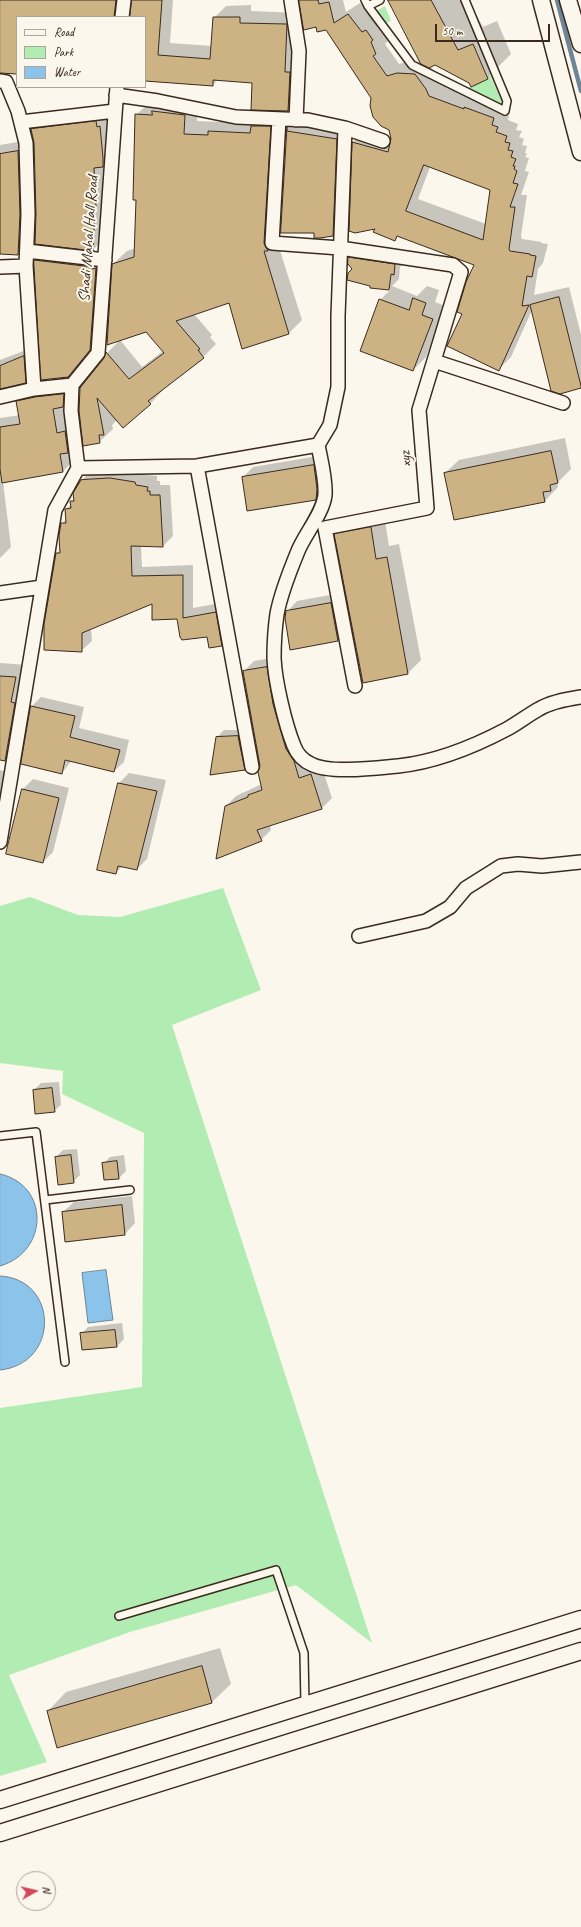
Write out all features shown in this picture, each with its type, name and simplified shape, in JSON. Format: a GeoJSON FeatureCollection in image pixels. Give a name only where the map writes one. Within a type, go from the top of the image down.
{"type":"FeatureCollection","features":[{"type":"Feature","properties":{"kind":"street"},"geometry":{"type":"LineString","coordinates":[[122,16],[124,0]]}},
{"type":"Feature","properties":{"kind":"street"},"geometry":{"type":"LineString","coordinates":[[291,0],[299,51],[296,120]]}},
{"type":"Feature","properties":{"kind":"street"},"geometry":{"type":"LineString","coordinates":[[541,0],[581,152]]}},
{"type":"Feature","properties":{"kind":"street"},"geometry":{"type":"LineString","coordinates":[[568,0],[581,44]]}},
{"type":"Feature","properties":{"kind":"street"},"geometry":{"type":"LineString","coordinates":[[0,81],[6,82],[21,122],[26,143],[28,214],[26,266],[34,389]]}},
{"type":"Feature","properties":{"kind":"street"},"geometry":{"type":"LineString","coordinates":[[116,91],[236,117],[308,120],[345,128],[383,141]]}},
{"type":"Feature","properties":{"kind":"street","name":"Shadi Mahal Hall Road"},"geometry":{"type":"LineString","coordinates":[[72,385],[98,353],[116,91]]}},
{"type":"Feature","properties":{"kind":"street"},"geometry":{"type":"LineString","coordinates":[[21,122],[115,111]]}},
{"type":"Feature","properties":{"kind":"street"},"geometry":{"type":"LineString","coordinates":[[279,119],[272,243],[340,248]]}},
{"type":"Feature","properties":{"kind":"street"},"geometry":{"type":"LineString","coordinates":[[345,128],[338,316],[338,387],[330,425],[318,445],[325,496],[321,507],[298,551],[278,612],[274,650],[274,660],[284,714],[294,748],[301,757],[310,764],[323,769],[398,766],[456,753],[507,729],[540,708],[568,699],[581,697]]}},
{"type":"Feature","properties":{"kind":"street","name":"xyz"},"geometry":{"type":"LineString","coordinates":[[340,248],[453,265],[460,272],[420,410],[427,508],[325,528],[355,686]]}},
{"type":"Feature","properties":{"kind":"street"},"geometry":{"type":"LineString","coordinates":[[27,251],[104,260]]}},
{"type":"Feature","properties":{"kind":"street"},"geometry":{"type":"LineString","coordinates":[[0,267],[26,266]]}},
{"type":"Feature","properties":{"kind":"street"},"geometry":{"type":"LineString","coordinates":[[434,361],[563,403]]}},
{"type":"Feature","properties":{"kind":"street"},"geometry":{"type":"LineString","coordinates":[[0,397],[34,389],[72,385],[71,411],[78,468],[55,510],[0,842]]}},
{"type":"Feature","properties":{"kind":"street"},"geometry":{"type":"LineString","coordinates":[[78,468],[197,466],[318,445]]}},
{"type":"Feature","properties":{"kind":"street"},"geometry":{"type":"LineString","coordinates":[[197,466],[252,767]]}},
{"type":"Feature","properties":{"kind":"street"},"geometry":{"type":"LineString","coordinates":[[0,593],[42,587]]}},
{"type":"Feature","properties":{"kind":"street"},"geometry":{"type":"LineString","coordinates":[[359,936],[426,921],[450,907],[466,888],[501,866],[518,864],[542,866],[581,862]]}},
{"type":"Feature","properties":{"kind":"street"},"geometry":{"type":"LineString","coordinates":[[0,1800],[581,1619]]}},
{"type":"Feature","properties":{"kind":"street"},"geometry":{"type":"LineString","coordinates":[[0,1833],[581,1651]]}},
{"type":"Feature","properties":{"kind":"lane"},"geometry":{"type":"LineString","coordinates":[[380,0],[366,3],[412,65],[505,112],[507,101],[464,0]]}},
{"type":"Feature","properties":{"kind":"lane"},"geometry":{"type":"LineString","coordinates":[[0,1136],[36,1132],[65,1362]]}},
{"type":"Feature","properties":{"kind":"lane"},"geometry":{"type":"LineString","coordinates":[[45,1200],[130,1190]]}},
{"type":"Feature","properties":{"kind":"lane"},"geometry":{"type":"LineString","coordinates":[[119,1616],[276,1570],[304,1653],[305,1705]]}},
{"type":"Feature","properties":{"kind":"green space"},"geometry":{"type":"Polygon","coordinates":[[[385,6],[391,21],[377,27],[368,15],[385,6]]]}},
{"type":"Feature","properties":{"kind":"green space"},"geometry":{"type":"Polygon","coordinates":[[[490,75],[504,107],[464,90],[490,75]]]}},
{"type":"Feature","properties":{"kind":"green space"},"geometry":{"type":"Polygon","coordinates":[[[223,888],[261,990],[172,1025],[372,1643],[296,1585],[130,1632],[9,1675],[47,1762],[0,1776],[0,1408],[142,1387],[144,1133],[62,1094],[63,1071],[0,1063],[0,906],[30,897],[78,915],[120,917],[223,888]]]}},
{"type":"Feature","properties":{"kind":"water"},"geometry":{"type":"Polygon","coordinates":[[[0,1174],[16,1181],[28,1191],[35,1204],[37,1219],[35,1234],[28,1247],[16,1258],[0,1266],[0,1174]]]}},
{"type":"Feature","properties":{"kind":"water"},"geometry":{"type":"Polygon","coordinates":[[[106,1270],[113,1320],[88,1323],[82,1273],[106,1270]]]}},
{"type":"Feature","properties":{"kind":"water"},"geometry":{"type":"Polygon","coordinates":[[[0,1276],[19,1281],[33,1291],[42,1305],[45,1322],[42,1338],[34,1353],[20,1364],[0,1370],[0,1276]]]}},
{"type":"Feature","properties":{"kind":"building"},"geometry":{"type":"Polygon","coordinates":[[[0,0],[116,0],[114,16],[16,16],[16,74],[0,73],[0,0]]]}},
{"type":"Feature","properties":{"kind":"building"},"geometry":{"type":"Polygon","coordinates":[[[132,0],[162,0],[158,55],[210,59],[213,17],[240,17],[240,23],[287,24],[285,72],[290,72],[288,111],[251,110],[252,83],[213,80],[213,86],[146,81],[146,16],[130,16],[132,0]]]}},
{"type":"Feature","properties":{"kind":"building"},"geometry":{"type":"Polygon","coordinates":[[[299,0],[318,0],[319,4],[329,2],[334,23],[348,14],[362,32],[366,30],[373,40],[371,42],[376,54],[373,56],[387,76],[397,73],[415,74],[426,89],[429,96],[494,118],[492,125],[498,127],[496,132],[507,136],[505,142],[510,143],[508,150],[513,151],[511,157],[516,159],[513,166],[515,166],[514,169],[517,171],[513,183],[518,184],[510,207],[515,207],[509,249],[510,251],[536,256],[532,277],[527,276],[522,306],[529,305],[499,371],[447,346],[462,314],[457,312],[466,282],[474,265],[397,236],[395,241],[373,232],[375,229],[355,233],[349,231],[352,142],[388,152],[391,139],[389,130],[381,126],[373,117],[370,106],[371,98],[326,30],[317,32],[316,27],[304,30],[299,0]],[[424,165],[406,211],[483,240],[490,190],[424,165]]]}},
{"type":"Feature","properties":{"kind":"building"},"geometry":{"type":"Polygon","coordinates":[[[388,0],[431,0],[458,50],[473,44],[488,79],[471,87],[469,83],[435,65],[429,68],[421,64],[388,0]]]}},
{"type":"Feature","properties":{"kind":"building"},"geometry":{"type":"Polygon","coordinates":[[[152,111],[185,115],[184,134],[208,135],[208,131],[250,133],[251,126],[271,126],[264,243],[268,251],[264,251],[289,334],[242,349],[229,303],[176,321],[200,349],[198,350],[204,358],[148,401],[151,404],[123,428],[97,398],[104,435],[99,435],[100,443],[83,446],[79,411],[80,388],[104,358],[106,352],[129,379],[164,353],[146,332],[107,345],[112,264],[134,257],[136,200],[133,200],[135,114],[152,115],[152,111]]]}},
{"type":"Feature","properties":{"kind":"building"},"geometry":{"type":"Polygon","coordinates":[[[96,121],[97,127],[100,126],[103,167],[94,168],[96,207],[93,251],[35,244],[36,214],[34,143],[31,129],[96,121]]]}},
{"type":"Feature","properties":{"kind":"building"},"geometry":{"type":"Polygon","coordinates":[[[287,127],[287,131],[337,139],[333,236],[314,238],[314,233],[281,233],[287,127]]]}},
{"type":"Feature","properties":{"kind":"building"},"geometry":{"type":"Polygon","coordinates":[[[18,151],[20,214],[18,255],[0,254],[0,154],[18,151]]]}},
{"type":"Feature","properties":{"kind":"building"},"geometry":{"type":"Polygon","coordinates":[[[348,257],[395,264],[394,275],[391,274],[389,290],[370,288],[370,286],[347,280],[348,273],[352,269],[348,264],[348,257]]]}},
{"type":"Feature","properties":{"kind":"building"},"geometry":{"type":"Polygon","coordinates":[[[34,260],[92,267],[92,269],[96,268],[90,350],[68,377],[41,380],[34,260]]]}},
{"type":"Feature","properties":{"kind":"building"},"geometry":{"type":"Polygon","coordinates":[[[559,297],[581,386],[581,388],[560,394],[551,391],[530,305],[559,297]]]}},
{"type":"Feature","properties":{"kind":"building"},"geometry":{"type":"Polygon","coordinates":[[[413,298],[426,303],[422,315],[433,319],[413,371],[360,351],[379,299],[409,310],[413,298]]]}},
{"type":"Feature","properties":{"kind":"building"},"geometry":{"type":"Polygon","coordinates":[[[24,356],[26,383],[0,389],[0,366],[24,356]]]}},
{"type":"Feature","properties":{"kind":"building"},"geometry":{"type":"Polygon","coordinates":[[[64,394],[63,407],[53,409],[57,433],[65,431],[68,453],[60,454],[63,472],[2,483],[0,469],[0,427],[20,424],[16,401],[35,397],[64,394]]]}},
{"type":"Feature","properties":{"kind":"building"},"geometry":{"type":"Polygon","coordinates":[[[551,451],[558,483],[550,485],[551,491],[543,492],[545,502],[454,520],[444,473],[551,451]]]}},
{"type":"Feature","properties":{"kind":"building"},"geometry":{"type":"Polygon","coordinates":[[[314,465],[317,489],[316,500],[247,511],[242,477],[314,465]]]}},
{"type":"Feature","properties":{"kind":"building"},"geometry":{"type":"Polygon","coordinates":[[[110,478],[135,482],[136,485],[148,487],[147,491],[150,491],[150,495],[160,495],[163,547],[131,546],[132,576],[183,575],[183,618],[216,612],[222,646],[209,648],[207,637],[182,640],[180,637],[177,619],[152,620],[152,604],[82,633],[82,652],[44,650],[44,624],[56,553],[60,553],[59,536],[61,523],[66,523],[65,509],[71,508],[70,501],[74,501],[73,493],[81,480],[110,478]]]}},
{"type":"Feature","properties":{"kind":"building"},"geometry":{"type":"Polygon","coordinates":[[[371,527],[376,559],[387,557],[408,674],[363,683],[334,534],[371,527]]]}},
{"type":"Feature","properties":{"kind":"building"},"geometry":{"type":"Polygon","coordinates":[[[331,603],[338,641],[290,650],[285,618],[286,611],[331,603]]]}},
{"type":"Feature","properties":{"kind":"building"},"geometry":{"type":"Polygon","coordinates":[[[267,667],[273,704],[286,749],[294,761],[299,778],[311,774],[322,809],[257,830],[262,841],[216,859],[225,806],[262,790],[258,772],[260,766],[243,671],[267,667]]]}},
{"type":"Feature","properties":{"kind":"building"},"geometry":{"type":"Polygon","coordinates":[[[0,676],[16,677],[11,702],[15,703],[5,761],[0,760],[0,676]]]}},
{"type":"Feature","properties":{"kind":"building"},"geometry":{"type":"Polygon","coordinates":[[[31,706],[75,716],[70,737],[120,750],[114,772],[65,760],[62,774],[21,764],[31,706]]]}},
{"type":"Feature","properties":{"kind":"building"},"geometry":{"type":"Polygon","coordinates":[[[238,736],[245,770],[210,775],[216,737],[238,736]]]}},
{"type":"Feature","properties":{"kind":"building"},"geometry":{"type":"Polygon","coordinates":[[[118,783],[157,791],[137,870],[118,866],[116,874],[97,870],[118,783]]]}},
{"type":"Feature","properties":{"kind":"building"},"geometry":{"type":"Polygon","coordinates":[[[22,789],[59,798],[43,863],[6,854],[22,789]]]}},
{"type":"Feature","properties":{"kind":"building"},"geometry":{"type":"Polygon","coordinates":[[[52,1088],[55,1112],[35,1114],[33,1090],[52,1088]]]}},
{"type":"Feature","properties":{"kind":"building"},"geometry":{"type":"Polygon","coordinates":[[[71,1155],[74,1183],[58,1185],[55,1157],[71,1155]]]}},
{"type":"Feature","properties":{"kind":"building"},"geometry":{"type":"Polygon","coordinates":[[[117,1161],[119,1179],[104,1180],[102,1163],[117,1161]]]}},
{"type":"Feature","properties":{"kind":"building"},"geometry":{"type":"Polygon","coordinates":[[[122,1205],[125,1235],[65,1242],[62,1212],[122,1205]]]}},
{"type":"Feature","properties":{"kind":"building"},"geometry":{"type":"Polygon","coordinates":[[[115,1330],[117,1347],[82,1350],[80,1333],[115,1330]]]}},
{"type":"Feature","properties":{"kind":"building"},"geometry":{"type":"Polygon","coordinates":[[[202,1666],[212,1703],[57,1748],[47,1711],[202,1666]]]}},
{"type":"Feature","properties":{"kind":"waterway"},"geometry":{"type":"LineString","coordinates":[[557,0],[581,91]]}}]}
